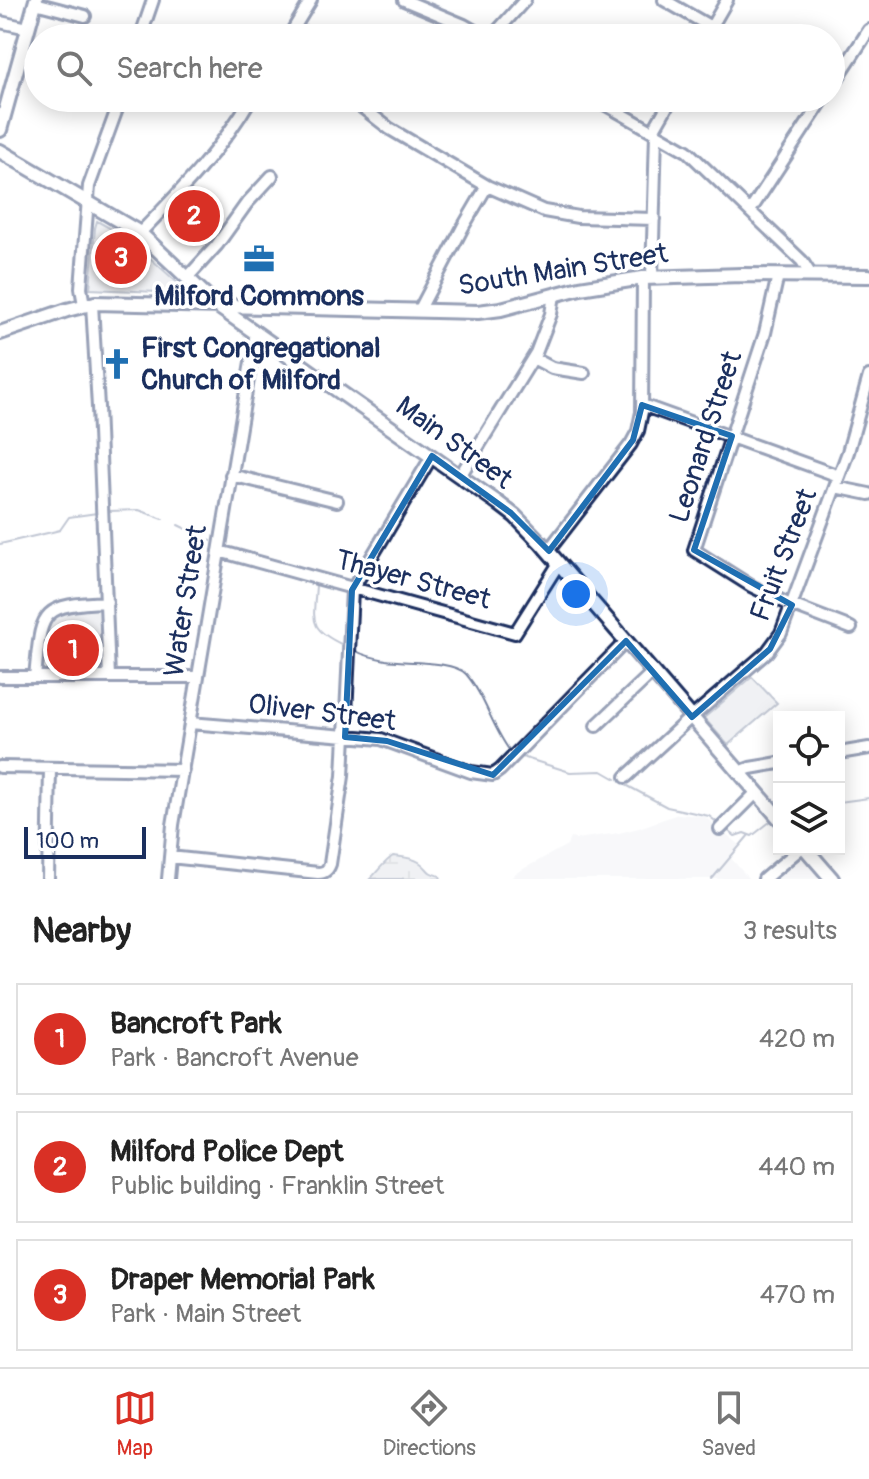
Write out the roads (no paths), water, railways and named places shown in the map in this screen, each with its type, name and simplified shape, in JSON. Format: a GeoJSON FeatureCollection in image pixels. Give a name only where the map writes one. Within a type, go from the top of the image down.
{"type":"FeatureCollection","features":[{"type":"Feature","properties":{"kind":"main road"},"geometry":{"type":"LineString","coordinates":[[29,24],[36,2]]}},
{"type":"Feature","properties":{"kind":"main road"},"geometry":{"type":"LineString","coordinates":[[0,130],[24,43]]}},
{"type":"Feature","properties":{"kind":"main road","name":"Main Street"},"geometry":{"type":"LineString","coordinates":[[0,151],[140,233],[216,305],[515,516],[773,811]]}},
{"type":"Feature","properties":{"kind":"main road","name":"South Main Street"},"geometry":{"type":"LineString","coordinates":[[0,333],[88,304],[478,312],[580,288],[647,277],[869,276]]}},
{"type":"Feature","properties":{"kind":"main road"},"geometry":{"type":"LineString","coordinates":[[811,855],[832,879]]}},
{"type":"Feature","properties":{"kind":"street"},"geometry":{"type":"LineString","coordinates":[[145,24],[153,0]]}},
{"type":"Feature","properties":{"kind":"street"},"geometry":{"type":"LineString","coordinates":[[296,24],[311,0]]}},
{"type":"Feature","properties":{"kind":"street"},"geometry":{"type":"LineString","coordinates":[[404,0],[460,24]]}},
{"type":"Feature","properties":{"kind":"street"},"geometry":{"type":"LineString","coordinates":[[502,24],[525,0]]}},
{"type":"Feature","properties":{"kind":"street"},"geometry":{"type":"LineString","coordinates":[[664,0],[706,24]]}},
{"type":"Feature","properties":{"kind":"street"},"geometry":{"type":"LineString","coordinates":[[713,24],[727,0]]}},
{"type":"Feature","properties":{"kind":"street"},"geometry":{"type":"LineString","coordinates":[[36,2],[85,16]]}},
{"type":"Feature","properties":{"kind":"street"},"geometry":{"type":"LineString","coordinates":[[0,22],[24,27]]}},
{"type":"Feature","properties":{"kind":"street"},"geometry":{"type":"LineString","coordinates":[[845,67],[869,30]]}},
{"type":"Feature","properties":{"kind":"street"},"geometry":{"type":"LineString","coordinates":[[109,677],[95,331],[81,288],[89,186],[116,112]]}},
{"type":"Feature","properties":{"kind":"street"},"geometry":{"type":"LineString","coordinates":[[140,233],[191,179],[241,112]]}},
{"type":"Feature","properties":{"kind":"street"},"geometry":{"type":"LineString","coordinates":[[368,112],[390,129],[487,186],[544,211],[654,219]]}},
{"type":"Feature","properties":{"kind":"street"},"geometry":{"type":"LineString","coordinates":[[619,112],[687,151],[802,261],[811,275]]}},
{"type":"Feature","properties":{"kind":"street"},"geometry":{"type":"LineString","coordinates":[[548,551],[633,440],[640,425],[647,277],[654,219],[654,132],[665,112]]}},
{"type":"Feature","properties":{"kind":"street"},"geometry":{"type":"LineString","coordinates":[[750,211],[815,112]]}},
{"type":"Feature","properties":{"kind":"street"},"geometry":{"type":"LineString","coordinates":[[187,278],[272,176]]}},
{"type":"Feature","properties":{"kind":"street"},"geometry":{"type":"LineString","coordinates":[[419,311],[487,186]]}},
{"type":"Feature","properties":{"kind":"street","name":"Leonard Street"},"geometry":{"type":"LineString","coordinates":[[778,275],[765,333],[694,550],[747,584],[792,605]]}},
{"type":"Feature","properties":{"kind":"street"},"geometry":{"type":"LineString","coordinates":[[460,476],[533,358],[546,331],[554,295]]}},
{"type":"Feature","properties":{"kind":"street","name":"Water Street"},"geometry":{"type":"LineString","coordinates":[[168,879],[190,723],[256,332]]}},
{"type":"Feature","properties":{"kind":"street"},"geometry":{"type":"LineString","coordinates":[[533,358],[552,368],[584,373]]}},
{"type":"Feature","properties":{"kind":"street","name":"Fruit Street"},"geometry":{"type":"LineString","coordinates":[[626,777],[770,649],[781,633],[837,482],[869,376]]}},
{"type":"Feature","properties":{"kind":"street"},"geometry":{"type":"LineString","coordinates":[[642,405],[732,436],[869,494]]}},
{"type":"Feature","properties":{"kind":"street"},"geometry":{"type":"LineString","coordinates":[[170,857],[318,873],[324,872],[330,864],[339,811],[353,588],[432,456]]}},
{"type":"Feature","properties":{"kind":"street"},"geometry":{"type":"LineString","coordinates":[[231,475],[337,501]]}},
{"type":"Feature","properties":{"kind":"street","name":"Thayer Street"},"geometry":{"type":"LineString","coordinates":[[219,551],[515,633],[559,563]]}},
{"type":"Feature","properties":{"kind":"street"},"geometry":{"type":"LineString","coordinates":[[35,677],[41,627],[49,614],[62,606],[107,602]]}},
{"type":"Feature","properties":{"kind":"street"},"geometry":{"type":"LineString","coordinates":[[792,605],[851,628]]}},
{"type":"Feature","properties":{"kind":"street","name":"Oliver Street"},"geometry":{"type":"LineString","coordinates":[[190,723],[387,741],[471,772],[493,775],[626,641]]}},
{"type":"Feature","properties":{"kind":"street"},"geometry":{"type":"LineString","coordinates":[[596,726],[653,672]]}},
{"type":"Feature","properties":{"kind":"street"},"geometry":{"type":"LineString","coordinates":[[0,677],[198,677]]}},
{"type":"Feature","properties":{"kind":"street"},"geometry":{"type":"LineString","coordinates":[[845,752],[869,748]]}},
{"type":"Feature","properties":{"kind":"street"},"geometry":{"type":"LineString","coordinates":[[739,772],[773,764]]}},
{"type":"Feature","properties":{"kind":"street"},"geometry":{"type":"LineString","coordinates":[[0,767],[183,770]]}},
{"type":"Feature","properties":{"kind":"street"},"geometry":{"type":"LineString","coordinates":[[48,879],[50,768]]}},
{"type":"Feature","properties":{"kind":"street"},"geometry":{"type":"LineString","coordinates":[[720,829],[757,792]]}},
{"type":"Feature","properties":{"kind":"street"},"geometry":{"type":"LineString","coordinates":[[764,879],[793,855]]}},
{"type":"Feature","properties":{"kind":"waterway"},"geometry":{"type":"LineString","coordinates":[[109,511],[139,510],[163,519]]}},
{"type":"Feature","properties":{"kind":"waterway"},"geometry":{"type":"LineString","coordinates":[[0,544],[60,530],[69,517],[97,513]]}},
{"type":"Feature","properties":{"kind":"waterway"},"geometry":{"type":"LineString","coordinates":[[178,525],[211,541]]}},
{"type":"Feature","properties":{"kind":"waterway"},"geometry":{"type":"LineString","coordinates":[[316,585],[315,622],[323,634],[343,645]]}},
{"type":"Feature","properties":{"kind":"waterway"},"geometry":{"type":"LineString","coordinates":[[356,651],[386,660],[440,664],[460,670],[478,692],[510,751]]}},
{"type":"Feature","properties":{"kind":"waterway"},"geometry":{"type":"LineString","coordinates":[[519,756],[570,772],[602,771],[616,779]]}},
{"type":"Feature","properties":{"kind":"waterway"},"geometry":{"type":"LineString","coordinates":[[626,785],[667,807],[709,816],[719,824]]}},
{"type":"Feature","properties":{"kind":"waterway"},"geometry":{"type":"LineString","coordinates":[[845,801],[869,798]]}},
{"type":"Feature","properties":{"kind":"waterway"},"geometry":{"type":"LineString","coordinates":[[727,830],[735,836],[744,833],[752,836],[771,821]]}},
{"type":"Feature","properties":{"kind":"waterway"},"geometry":{"type":"LineString","coordinates":[[712,879],[749,835]]}},
{"type":"Feature","properties":{"kind":"place","name":"Milford Police Dept"},"geometry":{"type":"Point","coordinates":[194,216]}},
{"type":"Feature","properties":{"kind":"place","name":"Draper Memorial Park"},"geometry":{"type":"Point","coordinates":[121,258]}},
{"type":"Feature","properties":{"kind":"place","name":"Milford Commons"},"geometry":{"type":"Point","coordinates":[259,259]}},
{"type":"Feature","properties":{"kind":"place","name":"First Congregational Church of Milford"},"geometry":{"type":"Point","coordinates":[117,364]}},
{"type":"Feature","properties":{"kind":"place","name":"Bancroft Park"},"geometry":{"type":"Point","coordinates":[73,650]}}]}
